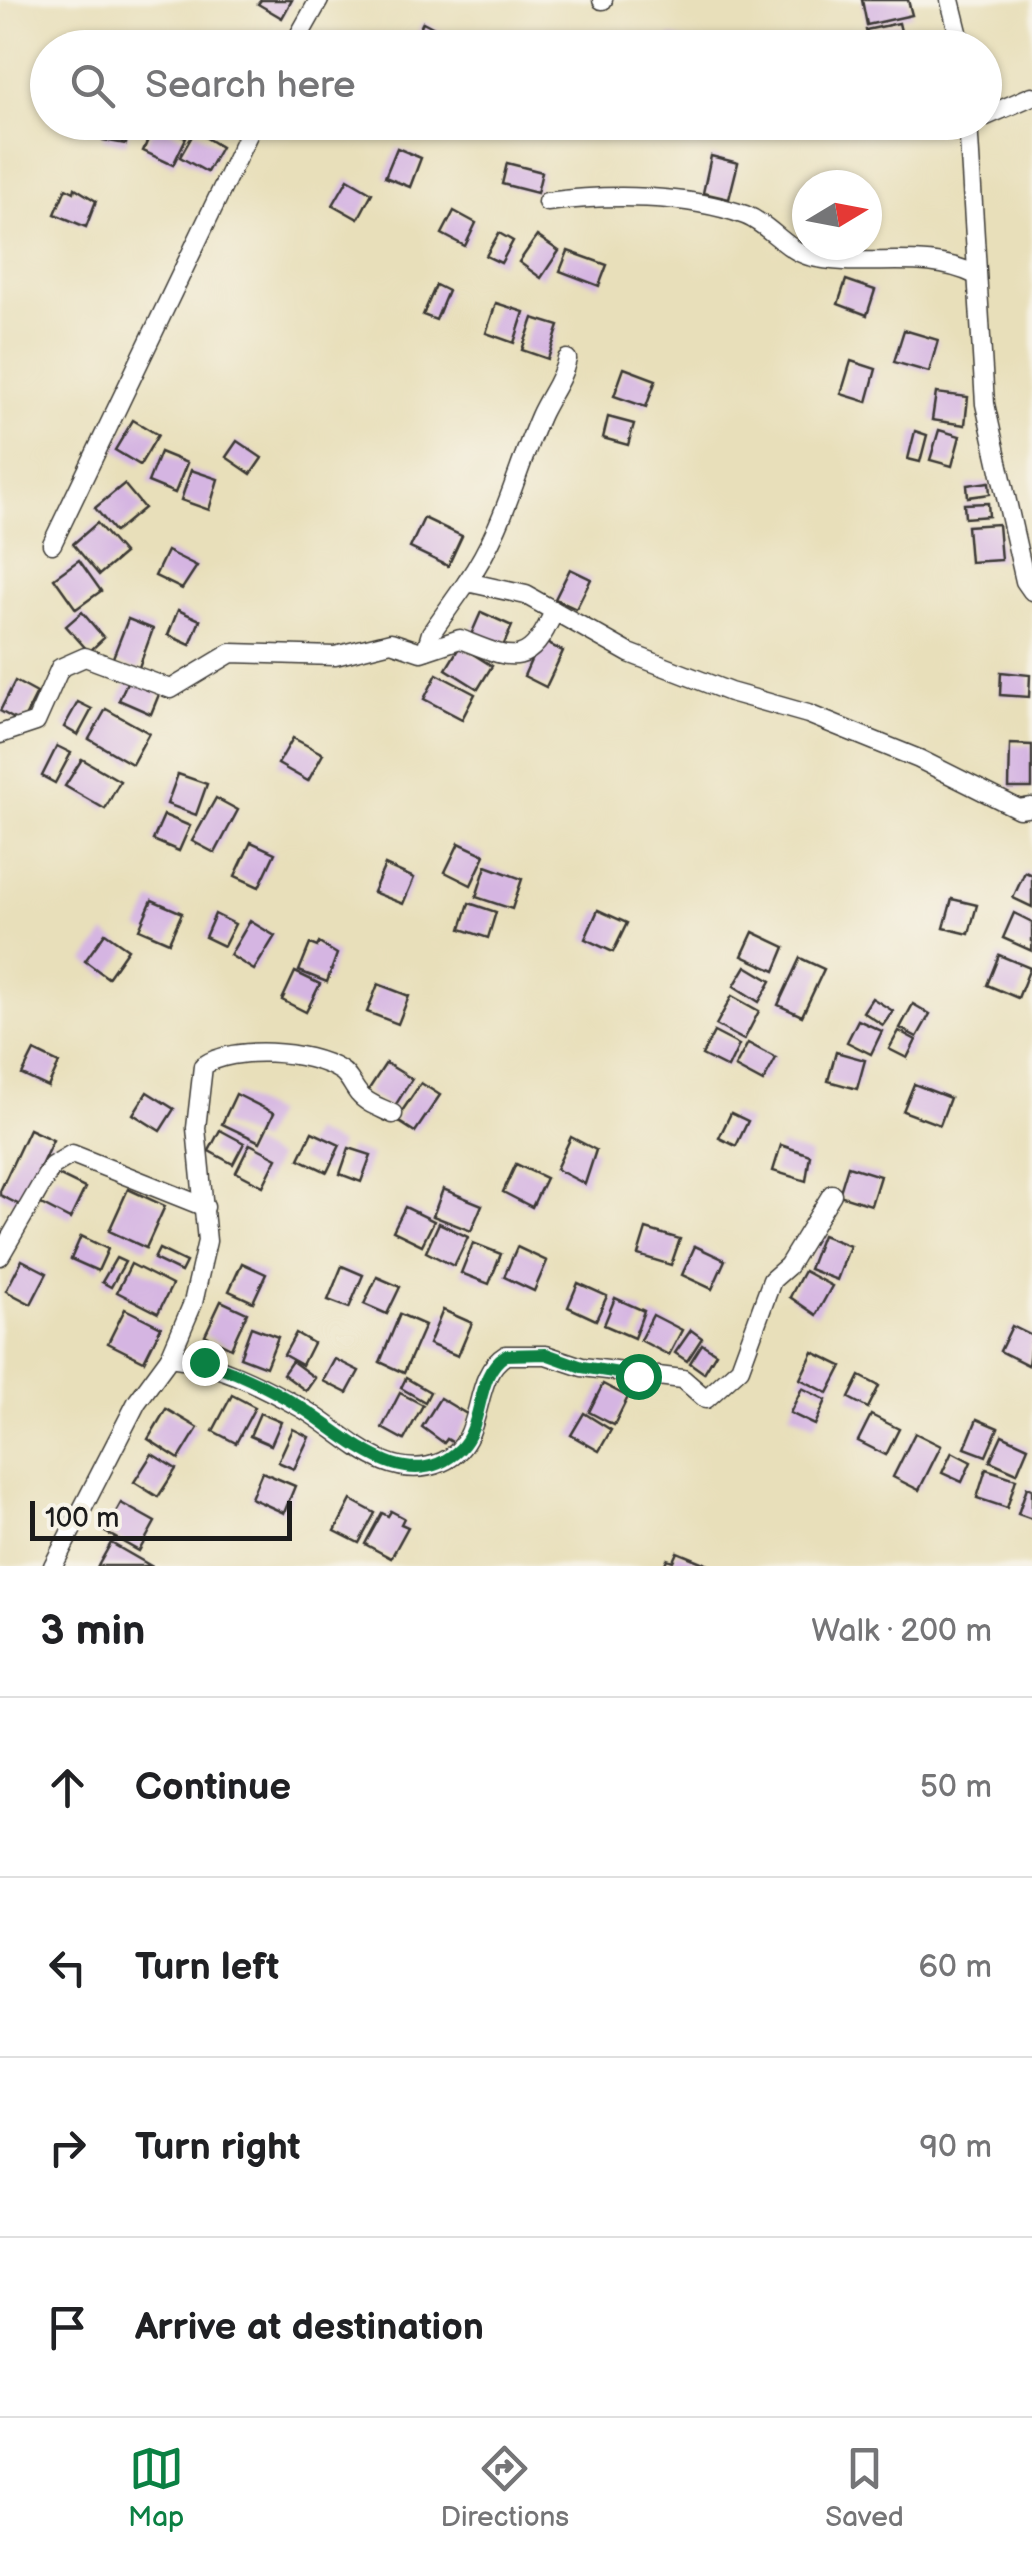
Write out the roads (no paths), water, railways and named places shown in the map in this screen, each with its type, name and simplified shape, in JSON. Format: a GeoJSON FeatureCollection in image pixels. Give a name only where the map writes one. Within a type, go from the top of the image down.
{"type":"FeatureCollection","features":[{"type":"Feature","properties":{"kind":"street"},"geometry":{"type":"LineString","coordinates":[[302,30],[319,0]]}},
{"type":"Feature","properties":{"kind":"street"},"geometry":{"type":"LineString","coordinates":[[950,0],[958,30]]}},
{"type":"Feature","properties":{"kind":"street"},"geometry":{"type":"LineString","coordinates":[[1002,110],[1032,96]]}},
{"type":"Feature","properties":{"kind":"street"},"geometry":{"type":"LineString","coordinates":[[52,544],[245,140]]}},
{"type":"Feature","properties":{"kind":"street"},"geometry":{"type":"LineString","coordinates":[[970,140],[984,404],[1004,503],[1025,581],[1032,591]]}},
{"type":"Feature","properties":{"kind":"street"},"geometry":{"type":"LineString","coordinates":[[547,202],[594,196],[688,204],[745,215],[804,256],[832,261],[942,263],[976,275]]}},
{"type":"Feature","properties":{"kind":"street"},"geometry":{"type":"LineString","coordinates":[[426,650],[431,633],[495,540],[541,413],[568,360]]}},
{"type":"Feature","properties":{"kind":"street"},"geometry":{"type":"LineString","coordinates":[[467,582],[526,594],[630,653],[730,692],[808,714],[919,759],[1018,809],[1032,806]]}},
{"type":"Feature","properties":{"kind":"street"},"geometry":{"type":"LineString","coordinates":[[0,734],[36,722],[60,668],[85,656],[170,689],[231,652],[335,656],[391,642],[426,650],[460,639],[506,658],[520,658],[528,654],[554,611]]}},
{"type":"Feature","properties":{"kind":"street"},"geometry":{"type":"LineString","coordinates":[[54,1566],[137,1402],[170,1358],[200,1275],[207,1241],[196,1128],[203,1066],[238,1051],[280,1054],[334,1066],[344,1072],[366,1101],[393,1114]]}},
{"type":"Feature","properties":{"kind":"street"},"geometry":{"type":"LineString","coordinates":[[0,1256],[52,1166],[72,1154],[205,1207]]}},
{"type":"Feature","properties":{"kind":"street"},"geometry":{"type":"LineString","coordinates":[[170,1358],[220,1366],[302,1408],[362,1452],[398,1465],[443,1462],[462,1448],[480,1409],[488,1372],[506,1355],[546,1354],[582,1367],[683,1379],[706,1399],[740,1368],[772,1280],[788,1266],[832,1194]]}}]}
